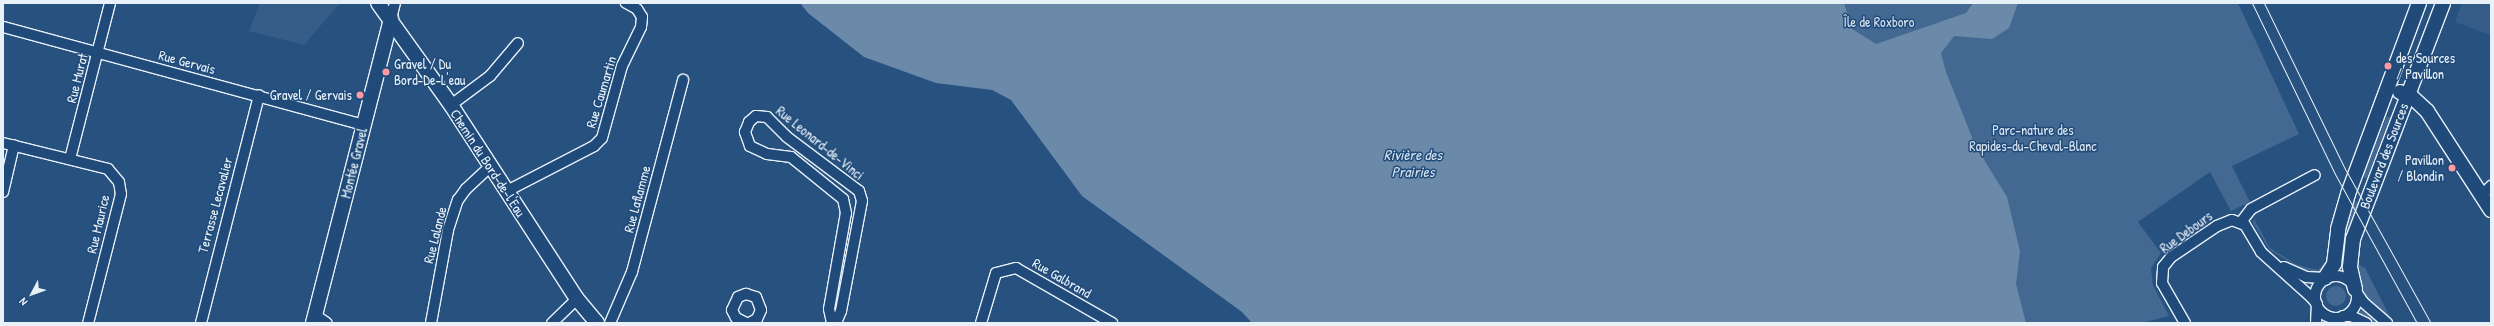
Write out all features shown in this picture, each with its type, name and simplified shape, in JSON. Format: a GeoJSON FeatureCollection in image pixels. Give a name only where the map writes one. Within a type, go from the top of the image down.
{"type":"FeatureCollection","features":[{"type":"Feature","properties":{"kind":"street","name":"Rue Murat"},"geometry":{"type":"LineString","coordinates":[[70,159],[110,3]]}},
{"type":"Feature","properties":{"kind":"street","name":"Chemin du Bord-de-l'Eau"},"geometry":{"type":"LineString","coordinates":[[378,3],[391,19],[451,105],[577,299],[597,323]]}},
{"type":"Feature","properties":{"kind":"street","name":"Montée Gravel"},"geometry":{"type":"LineString","coordinates":[[314,319],[395,3]]}},
{"type":"Feature","properties":{"kind":"street","name":"Rue Caumartin"},"geometry":{"type":"LineString","coordinates":[[507,191],[594,146],[602,138],[622,66],[641,27],[642,17],[637,9],[626,3]]}},
{"type":"Feature","properties":{"kind":"street","name":"Boulevard des Sources"},"geometry":{"type":"LineString","coordinates":[[2325,278],[2334,264],[2338,228],[2347,198],[2389,88],[2419,3]]}},
{"type":"Feature","properties":{"kind":"street","name":"Boulevard des Sources"},"geometry":{"type":"LineString","coordinates":[[2355,289],[2350,267],[2352,242],[2442,3]]}},
{"type":"Feature","properties":{"kind":"street","name":"Rue Gervais"},"geometry":{"type":"LineString","coordinates":[[3,28],[259,95],[363,125]]}},
{"type":"Feature","properties":{"kind":"street"},"geometry":{"type":"LineString","coordinates":[[451,105],[490,76],[518,43]]}},
{"type":"Feature","properties":{"kind":"street","name":"Rue Laflamme"},"geometry":{"type":"LineString","coordinates":[[610,323],[632,272],[683,80]]}},
{"type":"Feature","properties":{"kind":"street"},"geometry":{"type":"LineString","coordinates":[[2389,88],[2408,95],[2430,115],[2486,191],[2491,210]]}},
{"type":"Feature","properties":{"kind":"street","name":"Terrasse Lecavalier"},"geometry":{"type":"LineString","coordinates":[[201,323],[259,95]]}},
{"type":"Feature","properties":{"kind":"street","name":"Rue Leonard-de-Vinci"},"geometry":{"type":"LineString","coordinates":[[832,323],[829,309],[846,213],[843,199],[791,157],[767,154],[750,146],[745,132],[749,122],[756,116],[768,117],[787,137],[859,191],[862,201],[841,311],[836,323]]}},
{"type":"Feature","properties":{"kind":"street","name":"Rue Maurice"},"geometry":{"type":"LineString","coordinates":[[3,142],[108,169],[119,182],[120,188],[88,323]]}},
{"type":"Feature","properties":{"kind":"street"},"geometry":{"type":"LineString","coordinates":[[3,192],[14,145]]}},
{"type":"Feature","properties":{"kind":"street","name":"Rue Lalande"},"geometry":{"type":"LineString","coordinates":[[431,323],[448,230],[458,200],[466,189],[490,167]]}},
{"type":"Feature","properties":{"kind":"street"},"geometry":{"type":"LineString","coordinates":[[2315,175],[2251,209],[2241,222],[2248,228],[2260,250],[2317,304],[2326,315],[2339,319],[2355,317],[2366,323]]}},
{"type":"Feature","properties":{"kind":"street"},"geometry":{"type":"LineString","coordinates":[[843,199],[859,191]]}},
{"type":"Feature","properties":{"kind":"street","name":"Rue Debours"},"geometry":{"type":"LineString","coordinates":[[2185,323],[2162,284],[2162,267],[2171,258],[2221,223],[2232,220],[2241,222]]}},
{"type":"Feature","properties":{"kind":"street"},"geometry":{"type":"LineString","coordinates":[[2273,262],[2306,277],[2325,278],[2341,276],[2355,289],[2363,302],[2387,323]]}},
{"type":"Feature","properties":{"kind":"street","name":"Rue Galbrand"},"geometry":{"type":"LineString","coordinates":[[981,323],[996,273],[1016,268],[1112,323]]}},
{"type":"Feature","properties":{"kind":"street"},"geometry":{"type":"LineString","coordinates":[[2316,323],[2316,290],[2325,278]]}},
{"type":"Feature","properties":{"kind":"street"},"geometry":{"type":"LineString","coordinates":[[2339,319],[2354,306],[2355,289]]}},
{"type":"Feature","properties":{"kind":"street"},"geometry":{"type":"LineString","coordinates":[[745,323],[736,318],[732,310],[738,297],[746,294],[756,297],[762,310],[757,319],[749,323]]}},
{"type":"Feature","properties":{"kind":"street"},"geometry":{"type":"LineString","coordinates":[[552,323],[577,299]]}},
{"type":"Feature","properties":{"kind":"street"},"geometry":{"type":"LineString","coordinates":[[314,319],[327,323]]}},
{"type":"Feature","properties":{"kind":"shaded area"},"geometry":{"type":"Polygon","coordinates":[[[260,3],[340,3],[304,45],[249,31],[260,3]]]}},
{"type":"Feature","properties":{"kind":"shaded area"},"geometry":{"type":"Polygon","coordinates":[[[2462,3],[2491,3],[2491,35],[2455,22],[2462,3]]]}},
{"type":"Feature","properties":{"kind":"green space","name":"Parc-nature des Rapides-du-Cheval-Blanc"},"geometry":{"type":"Polygon","coordinates":[[[1778,3],[2238,3],[2299,134],[2232,166],[2250,202],[2231,211],[2210,172],[2138,222],[2161,253],[2151,268],[2153,285],[2169,316],[2142,323],[1928,323],[1778,3]]]}},
{"type":"Feature","properties":{"kind":"green space"},"geometry":{"type":"Polygon","coordinates":[[[2387,116],[2391,118],[2367,179],[2362,176],[2387,116]]]}},
{"type":"Feature","properties":{"kind":"green space"},"geometry":{"type":"Polygon","coordinates":[[[2404,130],[2377,201],[2376,201],[2401,134],[2404,130]]]}},
{"type":"Feature","properties":{"kind":"green space"},"geometry":{"type":"Polygon","coordinates":[[[2353,201],[2359,203],[2347,236],[2344,256],[2342,255],[2343,230],[2353,201]]]}},
{"type":"Feature","properties":{"kind":"green space"},"geometry":{"type":"Polygon","coordinates":[[[2254,219],[2270,248],[2297,265],[2318,270],[2330,257],[2322,271],[2306,272],[2270,250],[2253,223],[2254,219]]]}},
{"type":"Feature","properties":{"kind":"green space"},"geometry":{"type":"Polygon","coordinates":[[[2355,263],[2365,268],[2391,319],[2367,297],[2359,283],[2355,263]]]}},
{"type":"Feature","properties":{"kind":"green space"},"geometry":{"type":"Polygon","coordinates":[[[2332,286],[2340,286],[2346,292],[2346,300],[2340,306],[2332,306],[2326,300],[2326,292],[2332,286]]]}},
{"type":"Feature","properties":{"kind":"green space"},"geometry":{"type":"Polygon","coordinates":[[[2363,308],[2381,323],[2374,323],[2359,313],[2363,308]]]}},
{"type":"Feature","properties":{"kind":"water","name":"Rivière des Prairies"},"geometry":{"type":"Polygon","coordinates":[[[800,3],[1844,3],[1852,29],[1876,44],[1966,13],[1973,3],[2018,3],[2009,28],[1992,39],[1954,36],[1941,53],[1946,72],[1975,145],[2007,197],[2020,251],[2016,284],[2026,323],[1252,323],[1242,312],[1082,196],[1011,100],[992,90],[936,83],[864,57],[808,13],[800,3]]]}},
{"type":"Feature","properties":{"kind":"tram line"},"geometry":{"type":"LineString","coordinates":[[2252,3],[2335,174],[2417,323]]}},
{"type":"Feature","properties":{"kind":"tram line"},"geometry":{"type":"LineString","coordinates":[[2264,3],[2344,167],[2431,323]]}},
{"type":"Feature","properties":{"kind":"place","name":"des Sources / Pavillon"},"geometry":{"type":"Point","coordinates":[2388,66]}},
{"type":"Feature","properties":{"kind":"place","name":"Gravel / Du Bord-De-L'eau"},"geometry":{"type":"Point","coordinates":[386,72]}},
{"type":"Feature","properties":{"kind":"place","name":"Gravel / Gervais"},"geometry":{"type":"Point","coordinates":[360,95]}},
{"type":"Feature","properties":{"kind":"place","name":"Pavillon / Blondin"},"geometry":{"type":"Point","coordinates":[2452,168]}},
{"type":"Feature","properties":{"kind":"park label","name":"Île de Roxboro"},"geometry":{"type":"Point","coordinates":[1879,22]}}]}
